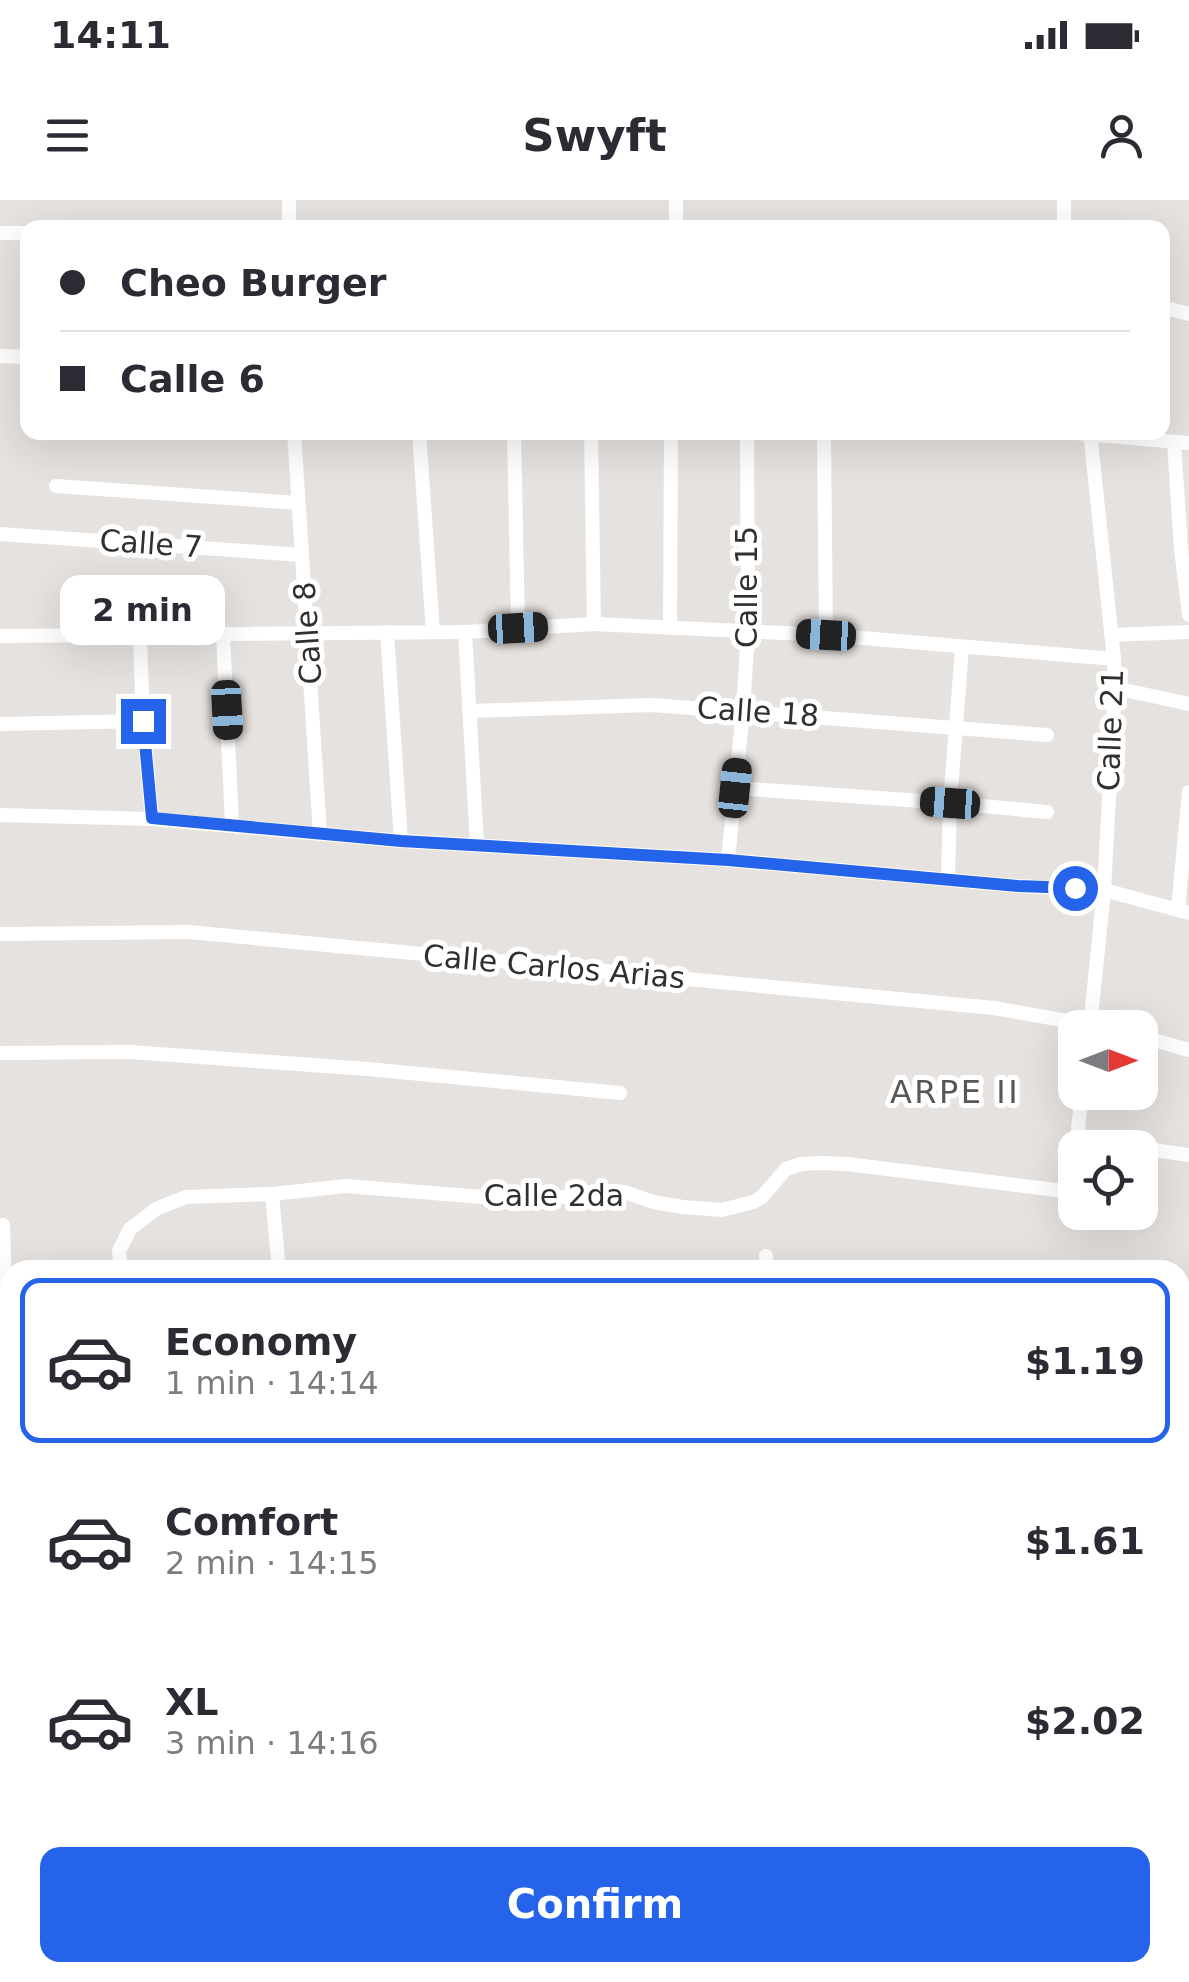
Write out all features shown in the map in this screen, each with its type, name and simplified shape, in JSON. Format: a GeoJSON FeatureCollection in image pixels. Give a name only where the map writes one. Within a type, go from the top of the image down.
{"type":"FeatureCollection","features":[{"type":"Feature","properties":{"kind":"street","name":"Calle 8"},"geometry":{"type":"LineString","coordinates":[[294,440],[320,834]]}},
{"type":"Feature","properties":{"kind":"street"},"geometry":{"type":"LineString","coordinates":[[420,440],[432,632]]}},
{"type":"Feature","properties":{"kind":"street"},"geometry":{"type":"LineString","coordinates":[[514,440],[518,628]]}},
{"type":"Feature","properties":{"kind":"street"},"geometry":{"type":"LineString","coordinates":[[591,440],[594,624]]}},
{"type":"Feature","properties":{"kind":"street"},"geometry":{"type":"LineString","coordinates":[[670,440],[670,626]]}},
{"type":"Feature","properties":{"kind":"street","name":"Calle 15"},"geometry":{"type":"LineString","coordinates":[[728,860],[748,631],[747,440]]}},
{"type":"Feature","properties":{"kind":"street"},"geometry":{"type":"LineString","coordinates":[[824,440],[826,635]]}},
{"type":"Feature","properties":{"kind":"street","name":"Calle 21"},"geometry":{"type":"LineString","coordinates":[[1091,440],[1115,688],[1104,890],[1092,1010]]}},
{"type":"Feature","properties":{"kind":"street"},"geometry":{"type":"LineString","coordinates":[[1182,442],[1189,615]]}},
{"type":"Feature","properties":{"kind":"street"},"geometry":{"type":"LineString","coordinates":[[56,486],[298,503]]}},
{"type":"Feature","properties":{"kind":"street","name":"Calle 7"},"geometry":{"type":"LineString","coordinates":[[0,534],[302,555]]}},
{"type":"Feature","properties":{"kind":"street"},"geometry":{"type":"LineString","coordinates":[[0,636],[465,632],[594,624],[826,635],[1114,659]]}},
{"type":"Feature","properties":{"kind":"street"},"geometry":{"type":"LineString","coordinates":[[387,632],[401,841]]}},
{"type":"Feature","properties":{"kind":"street"},"geometry":{"type":"LineString","coordinates":[[465,632],[477,845]]}},
{"type":"Feature","properties":{"kind":"street"},"geometry":{"type":"LineString","coordinates":[[1111,635],[1189,632]]}},
{"type":"Feature","properties":{"kind":"street"},"geometry":{"type":"LineString","coordinates":[[223,634],[232,824]]}},
{"type":"Feature","properties":{"kind":"street"},"geometry":{"type":"LineString","coordinates":[[140,636],[152,818]]}},
{"type":"Feature","properties":{"kind":"street"},"geometry":{"type":"LineString","coordinates":[[948,879],[962,648]]}},
{"type":"Feature","properties":{"kind":"street"},"geometry":{"type":"LineString","coordinates":[[1115,688],[1189,704]]}},
{"type":"Feature","properties":{"kind":"street","name":"Calle 18"},"geometry":{"type":"LineString","coordinates":[[469,711],[652,705],[1047,735]]}},
{"type":"Feature","properties":{"kind":"street"},"geometry":{"type":"LineString","coordinates":[[0,724],[143,721]]}},
{"type":"Feature","properties":{"kind":"street"},"geometry":{"type":"LineString","coordinates":[[735,788],[1047,812]]}},
{"type":"Feature","properties":{"kind":"street"},"geometry":{"type":"LineString","coordinates":[[0,814],[152,818],[401,841],[728,860],[1104,890],[1183,911],[1189,792]]}},
{"type":"Feature","properties":{"kind":"street","name":"Calle Carlos Arias"},"geometry":{"type":"LineString","coordinates":[[0,934],[189,932],[994,1008],[1058,1019]]}},
{"type":"Feature","properties":{"kind":"street"},"geometry":{"type":"LineString","coordinates":[[1158,1041],[1189,1050]]}},
{"type":"Feature","properties":{"kind":"street"},"geometry":{"type":"LineString","coordinates":[[0,1053],[130,1052],[620,1093]]}},
{"type":"Feature","properties":{"kind":"street"},"geometry":{"type":"LineString","coordinates":[[1158,1151],[1189,1155]]}},
{"type":"Feature","properties":{"kind":"street","name":"Calle 2da"},"geometry":{"type":"LineString","coordinates":[[120,1260],[119,1251],[130,1229],[156,1209],[186,1197],[346,1186],[532,1201],[609,1191],[653,1202],[722,1210],[762,1197],[786,1169],[820,1163],[1058,1190]]}},
{"type":"Feature","properties":{"kind":"street"},"geometry":{"type":"LineString","coordinates":[[272,1194],[278,1260]]}},
{"type":"Feature","properties":{"kind":"street"},"geometry":{"type":"LineString","coordinates":[[3,1225],[4,1260]]}},
{"type":"Feature","properties":{"kind":"district","name":"ARPE II"},"geometry":{"type":"Point","coordinates":[955,1092]}},
{"type":"Feature","properties":{"kind":"route"},"geometry":{"type":"LineString","coordinates":[[143,721],[152,818],[401,841],[728,860],[1075,888]]}}]}
